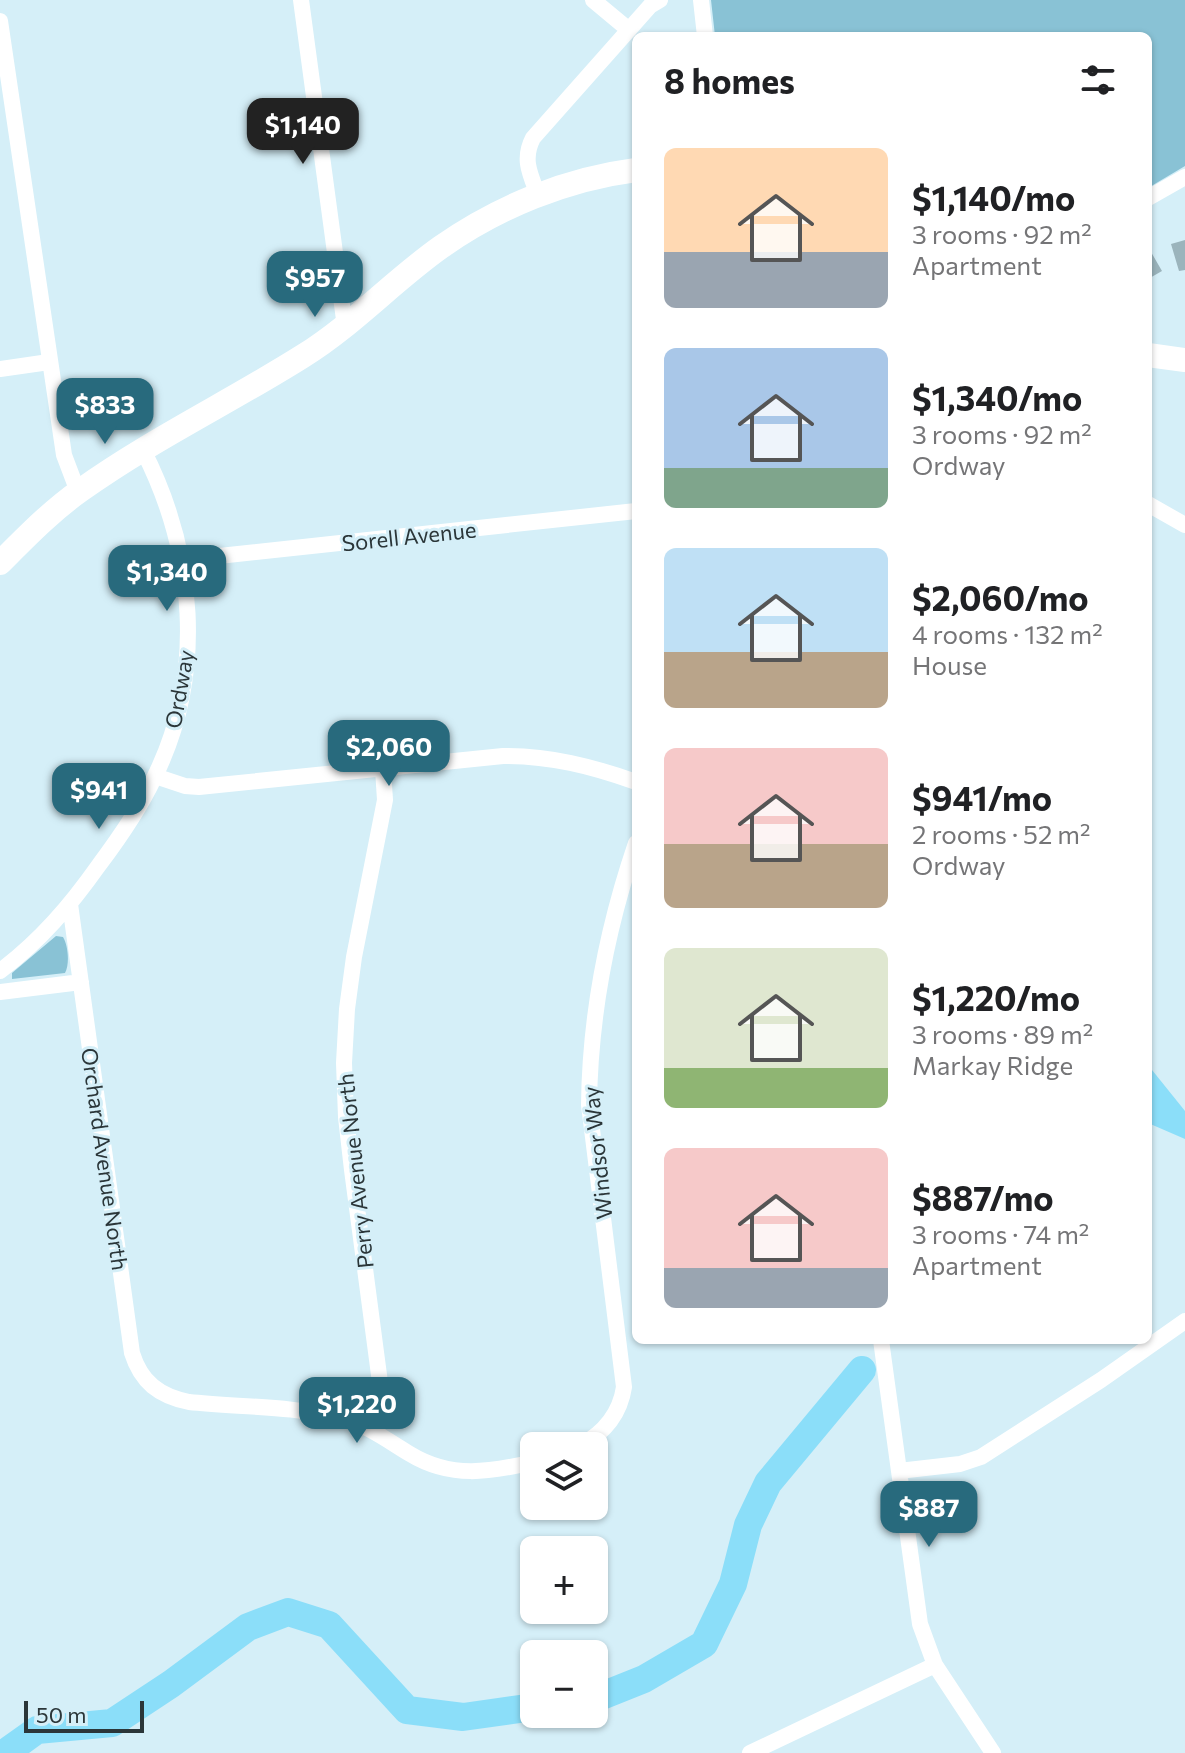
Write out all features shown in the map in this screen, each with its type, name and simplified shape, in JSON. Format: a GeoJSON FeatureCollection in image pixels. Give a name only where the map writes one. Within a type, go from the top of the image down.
{"type":"FeatureCollection","features":[{"type":"Feature","properties":{"kind":"street"},"geometry":{"type":"LineString","coordinates":[[301,0],[345,327]]}},
{"type":"Feature","properties":{"kind":"street"},"geometry":{"type":"LineString","coordinates":[[593,0],[629,30]]}},
{"type":"Feature","properties":{"kind":"street"},"geometry":{"type":"LineString","coordinates":[[538,195],[526,164],[533,138],[650,6],[660,0]]}},
{"type":"Feature","properties":{"kind":"street"},"geometry":{"type":"LineString","coordinates":[[701,0],[705,32]]}},
{"type":"Feature","properties":{"kind":"street"},"geometry":{"type":"LineString","coordinates":[[1,29],[64,455],[78,492]]}},
{"type":"Feature","properties":{"kind":"street"},"geometry":{"type":"LineString","coordinates":[[0,563],[78,492],[305,355],[345,327],[439,248],[538,195],[632,171]]}},
{"type":"Feature","properties":{"kind":"street"},"geometry":{"type":"LineString","coordinates":[[1152,196],[1185,177]]}},
{"type":"Feature","properties":{"kind":"street"},"geometry":{"type":"LineString","coordinates":[[1152,356],[1185,360]]}},
{"type":"Feature","properties":{"kind":"street"},"geometry":{"type":"LineString","coordinates":[[0,369],[49,362]]}},
{"type":"Feature","properties":{"kind":"street","name":"Ordway"},"geometry":{"type":"LineString","coordinates":[[0,971],[38,941],[126,829],[155,776],[177,717],[186,677],[188,624],[182,560],[163,493],[143,450]]}},
{"type":"Feature","properties":{"kind":"street"},"geometry":{"type":"LineString","coordinates":[[1152,506],[1185,525]]}},
{"type":"Feature","properties":{"kind":"street","name":"Sorell Avenue"},"geometry":{"type":"LineString","coordinates":[[182,560],[632,511]]}},
{"type":"Feature","properties":{"kind":"street"},"geometry":{"type":"LineString","coordinates":[[155,776],[185,786],[199,787],[503,756],[534,756],[565,760],[632,781]]}},
{"type":"Feature","properties":{"kind":"street","name":"Perry Avenue North"},"geometry":{"type":"LineString","coordinates":[[377,1432],[381,1390],[350,1156],[344,1063],[354,957],[385,800],[383,769]]}},
{"type":"Feature","properties":{"kind":"street","name":"Windsor Way"},"geometry":{"type":"LineString","coordinates":[[601,1432],[614,1418],[622,1402],[623,1370],[594,1151],[589,1105],[589,1059],[608,939],[632,857]]}},
{"type":"Feature","properties":{"kind":"street","name":"Orchard Avenue North"},"geometry":{"type":"LineString","coordinates":[[70,904],[132,1353],[144,1379],[170,1398],[340,1417],[377,1432]]}},
{"type":"Feature","properties":{"kind":"street"},"geometry":{"type":"LineString","coordinates":[[0,992],[81,982]]}},
{"type":"Feature","properties":{"kind":"street"},"geometry":{"type":"LineString","coordinates":[[899,1471],[960,1464],[981,1457],[1101,1380],[1185,1321]]}},
{"type":"Feature","properties":{"kind":"street"},"geometry":{"type":"LineString","coordinates":[[882,1344],[920,1624],[935,1665],[993,1753]]}},
{"type":"Feature","properties":{"kind":"street"},"geometry":{"type":"LineString","coordinates":[[377,1432],[412,1455],[445,1470],[483,1472],[520,1465]]}},
{"type":"Feature","properties":{"kind":"street"},"geometry":{"type":"LineString","coordinates":[[750,1753],[935,1665]]}},
{"type":"Feature","properties":{"kind":"shaded area"},"geometry":{"type":"Polygon","coordinates":[[[711,0],[1185,0],[1185,166],[1152,186],[1152,32],[715,32],[711,0]]]}},
{"type":"Feature","properties":{"kind":"shaded area"},"geometry":{"type":"Polygon","coordinates":[[[56,936],[63,937],[66,945],[68,960],[65,973],[12,979],[12,973],[56,936]]]}},
{"type":"Feature","properties":{"kind":"shaded area"},"geometry":{"type":"Polygon","coordinates":[[[1152,1070],[1185,1111],[1185,1139],[1152,1125],[1152,1070]]]}},
{"type":"Feature","properties":{"kind":"building"},"geometry":{"type":"Polygon","coordinates":[[[1185,240],[1185,270],[1179,271],[1171,244],[1185,240]]]}},
{"type":"Feature","properties":{"kind":"building"},"geometry":{"type":"Polygon","coordinates":[[[1152,254],[1162,271],[1152,277],[1152,254]]]}},
{"type":"Feature","properties":{"kind":"waterway"},"geometry":{"type":"LineString","coordinates":[[608,1693],[644,1679],[704,1644],[733,1584],[748,1525],[768,1483],[862,1370]]}},
{"type":"Feature","properties":{"kind":"waterway"},"geometry":{"type":"LineString","coordinates":[[5,1753],[37,1730],[112,1723],[248,1627],[288,1612],[329,1625],[407,1710],[463,1717],[520,1709]]}}]}
